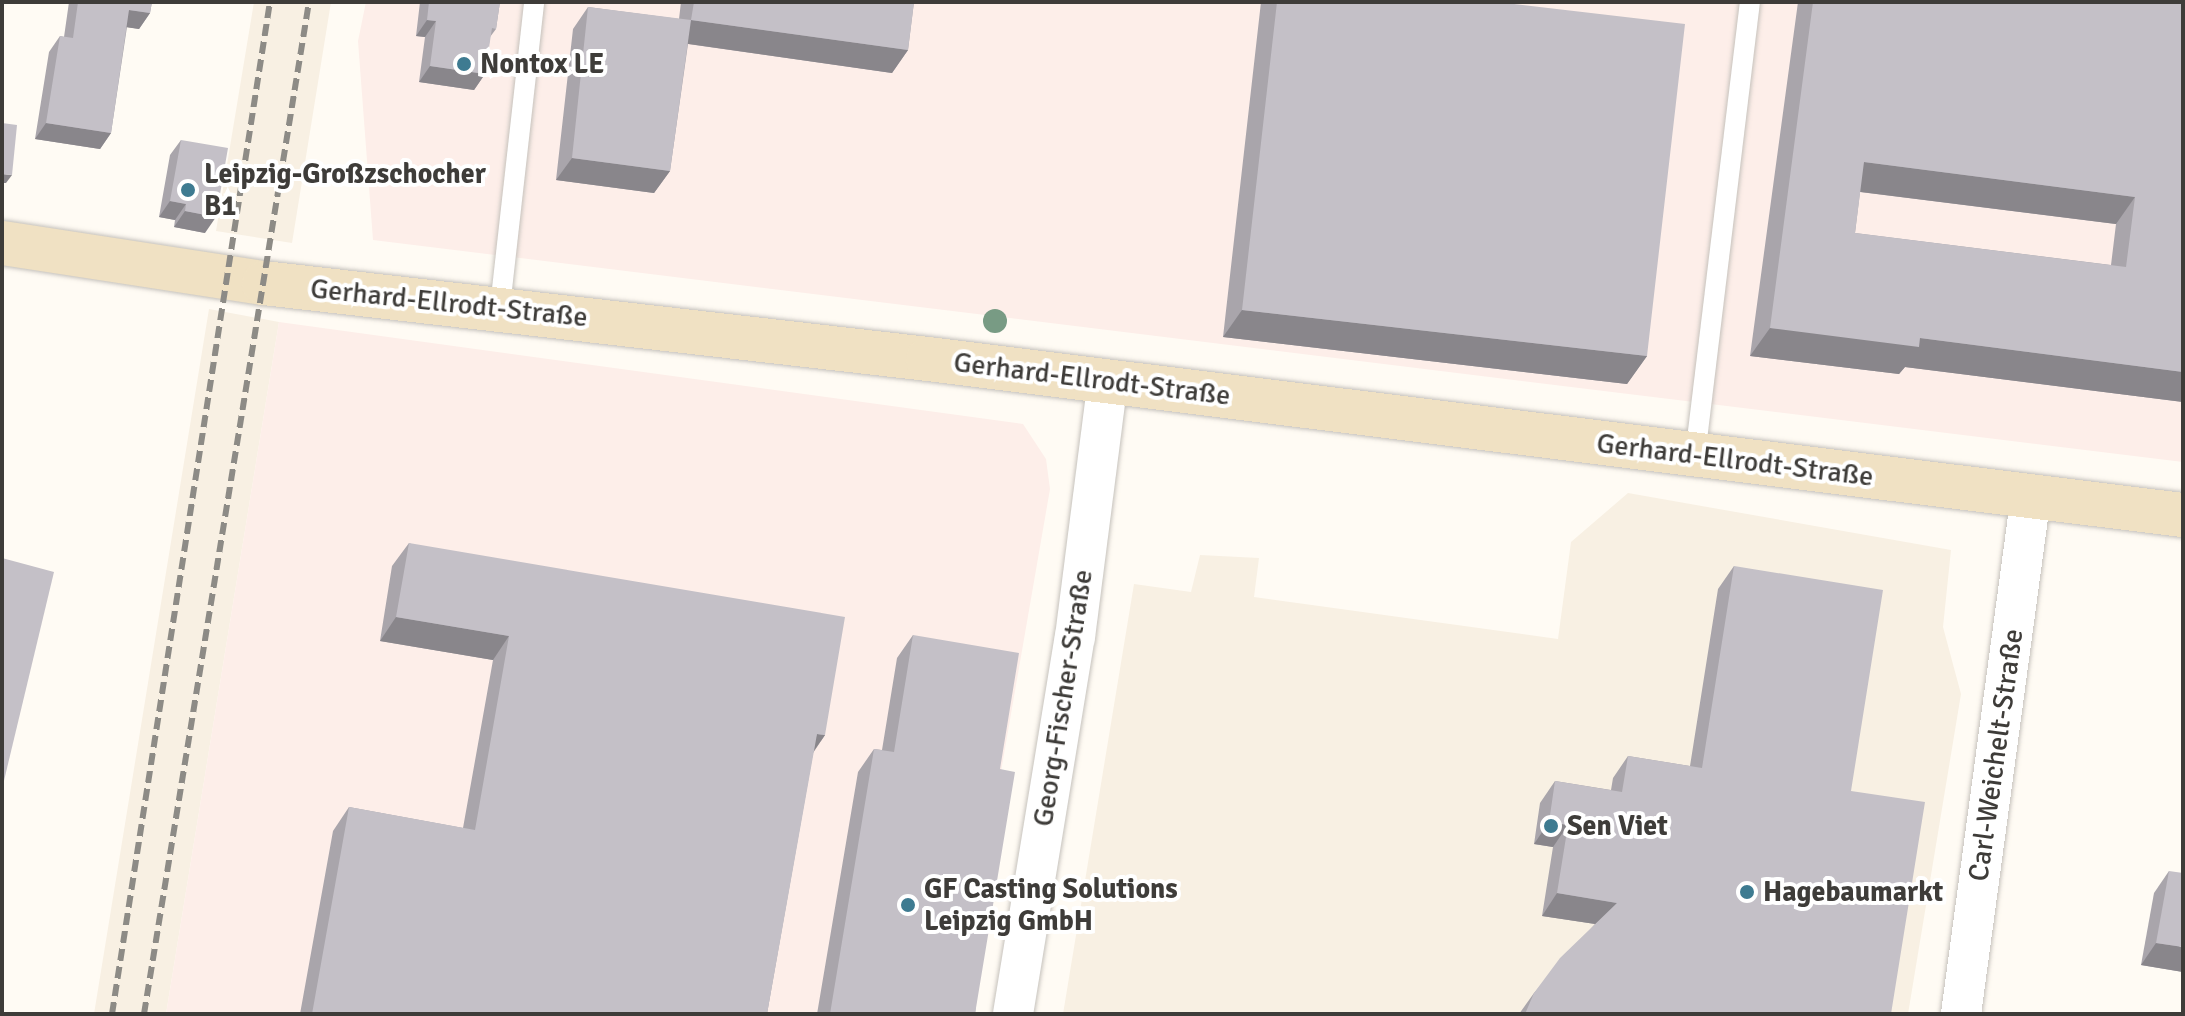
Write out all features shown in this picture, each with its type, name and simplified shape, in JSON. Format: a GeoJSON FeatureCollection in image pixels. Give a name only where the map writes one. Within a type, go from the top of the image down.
{"type":"FeatureCollection","features":[{"type":"Feature","properties":{"kind":"main road","name":"Gerhard-Ellrodt-Straße"},"geometry":{"type":"LineString","coordinates":[[2,243],[264,283],[500,307],[1108,380],[2183,515]]}},
{"type":"Feature","properties":{"kind":"street","name":"Georg-Fischer-Straße"},"geometry":{"type":"LineString","coordinates":[[1013,1014],[1075,637],[1108,380]]}},
{"type":"Feature","properties":{"kind":"street","name":"Carl-Weichelt-Straße"},"geometry":{"type":"LineString","coordinates":[[1961,1014],[2031,495]]}},
{"type":"Feature","properties":{"kind":"lane"},"geometry":{"type":"LineString","coordinates":[[500,307],[534,2]]}},
{"type":"Feature","properties":{"kind":"lane"},"geometry":{"type":"LineString","coordinates":[[1695,456],[1750,2]]}},
{"type":"Feature","properties":{"kind":"shaded area"},"geometry":{"type":"Polygon","coordinates":[[[254,2],[331,2],[292,243],[216,231],[254,2]]]}},
{"type":"Feature","properties":{"kind":"shaded area"},"geometry":{"type":"Polygon","coordinates":[[[366,2],[2183,2],[2183,462],[373,240],[358,41],[366,2]]]}},
{"type":"Feature","properties":{"kind":"shaded area"},"geometry":{"type":"Polygon","coordinates":[[[209,309],[279,322],[166,1014],[94,1014],[209,309]]]}},
{"type":"Feature","properties":{"kind":"shaded area"},"geometry":{"type":"Polygon","coordinates":[[[279,322],[1023,424],[1046,459],[1050,489],[959,1014],[166,1014],[279,322]]]}},
{"type":"Feature","properties":{"kind":"shaded area"},"geometry":{"type":"Polygon","coordinates":[[[1628,493],[1951,550],[1943,627],[1961,694],[1908,1014],[1063,1014],[1134,584],[1191,592],[1200,555],[1259,558],[1254,597],[1558,639],[1571,542],[1628,493]]]}},
{"type":"Feature","properties":{"kind":"building"},"geometry":{"type":"Polygon","coordinates":[[[78,2],[152,2],[150,13],[129,10],[111,133],[46,123],[60,36],[73,38],[78,2]]]}},
{"type":"Feature","properties":{"kind":"building"},"geometry":{"type":"Polygon","coordinates":[[[429,2],[500,2],[496,29],[492,28],[485,74],[430,66],[436,21],[427,20],[429,2]]]}},
{"type":"Feature","properties":{"kind":"building"},"geometry":{"type":"Polygon","coordinates":[[[694,2],[914,2],[908,50],[691,20],[694,2]]]}},
{"type":"Feature","properties":{"kind":"building"},"geometry":{"type":"Polygon","coordinates":[[[1277,2],[1514,2],[1685,24],[1647,356],[1242,310],[1277,2]]]}},
{"type":"Feature","properties":{"kind":"building"},"geometry":{"type":"Polygon","coordinates":[[[1813,2],[2183,2],[2183,372],[1920,338],[1919,347],[1770,328],[1813,2]],[[1864,162],[1855,233],[2126,267],[2135,197],[1864,162]]]}},
{"type":"Feature","properties":{"kind":"building"},"geometry":{"type":"Polygon","coordinates":[[[588,7],[691,20],[670,171],[572,158],[588,7]]]}},
{"type":"Feature","properties":{"kind":"building"},"geometry":{"type":"Polygon","coordinates":[[[2,123],[17,125],[12,175],[2,174],[2,123]]]}},
{"type":"Feature","properties":{"kind":"building","name":"Leipzig-Großzschocher B1"},"geometry":{"type":"Polygon","coordinates":[[[181,140],[228,148],[216,217],[185,211],[186,204],[170,201],[181,140]]]}},
{"type":"Feature","properties":{"kind":"building"},"geometry":{"type":"Polygon","coordinates":[[[409,543],[845,617],[825,735],[817,734],[767,1014],[312,1014],[349,807],[475,830],[509,636],[396,617],[409,543]]]}},
{"type":"Feature","properties":{"kind":"building"},"geometry":{"type":"Polygon","coordinates":[[[2,558],[54,572],[2,789],[2,558]]]}},
{"type":"Feature","properties":{"kind":"building"},"geometry":{"type":"Polygon","coordinates":[[[1734,566],[1883,590],[1851,791],[1925,802],[1891,1014],[1525,1014],[1534,993],[1560,958],[1617,903],[1557,893],[1568,825],[1549,822],[1555,781],[1622,792],[1628,756],[1702,768],[1734,566]]]}},
{"type":"Feature","properties":{"kind":"building","name":"GF Casting Solutions Leipzig GmbH"},"geometry":{"type":"Polygon","coordinates":[[[913,635],[1019,653],[1000,769],[1015,772],[975,1014],[830,1014],[874,749],[894,752],[913,635]]]}},
{"type":"Feature","properties":{"kind":"building"},"geometry":{"type":"Polygon","coordinates":[[[2169,871],[2183,873],[2183,947],[2156,943],[2169,871]]]}},
{"type":"Feature","properties":{"kind":"railway"},"geometry":{"type":"LineString","coordinates":[[112,1014],[270,2]]}},
{"type":"Feature","properties":{"kind":"railway"},"geometry":{"type":"LineString","coordinates":[[144,1014],[309,2]]}},
{"type":"Feature","properties":{"kind":"place","name":"Nontox LE"},"geometry":{"type":"Point","coordinates":[464,64]}},
{"type":"Feature","properties":{"kind":"place","name":"Leipzig-Großzschocher B1"},"geometry":{"type":"Point","coordinates":[188,190]}},
{"type":"Feature","properties":{"kind":"place","name":"Sen Viet"},"geometry":{"type":"Point","coordinates":[1551,826]}},
{"type":"Feature","properties":{"kind":"place","name":"Hagebaumarkt"},"geometry":{"type":"Point","coordinates":[1747,892]}},
{"type":"Feature","properties":{"kind":"place","name":"GF Casting Solutions Leipzig GmbH"},"geometry":{"type":"Point","coordinates":[908,905]}}]}
